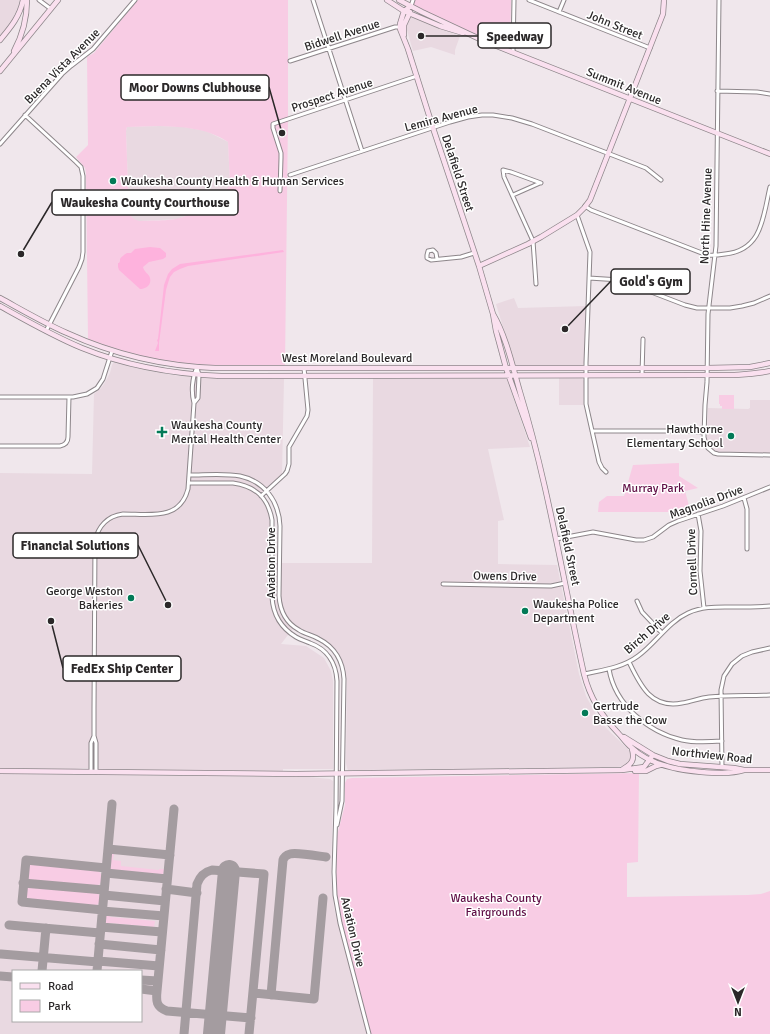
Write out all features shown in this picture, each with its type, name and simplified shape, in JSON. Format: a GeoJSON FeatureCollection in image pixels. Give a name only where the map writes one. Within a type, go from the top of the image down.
{"type":"FeatureCollection","features":[{"type":"Feature","properties":{"kind":"street"},"geometry":{"type":"LineString","coordinates":[[0,40],[16,19],[22,7],[23,0]]}},
{"type":"Feature","properties":{"kind":"street"},"geometry":{"type":"LineString","coordinates":[[11,58],[22,29],[27,0]]}},
{"type":"Feature","properties":{"kind":"street"},"geometry":{"type":"LineString","coordinates":[[39,0],[51,9]]}},
{"type":"Feature","properties":{"kind":"street"},"geometry":{"type":"LineString","coordinates":[[0,71],[58,0]]}},
{"type":"Feature","properties":{"kind":"street","name":"Buena Vista Avenue"},"geometry":{"type":"LineString","coordinates":[[0,144],[62,74],[94,49],[135,0]]}},
{"type":"Feature","properties":{"kind":"street"},"geometry":{"type":"LineString","coordinates":[[313,0],[362,151]]}},
{"type":"Feature","properties":{"kind":"street"},"geometry":{"type":"LineString","coordinates":[[388,0],[404,11]]}},
{"type":"Feature","properties":{"kind":"street"},"geometry":{"type":"LineString","coordinates":[[399,0],[411,6]]}},
{"type":"Feature","properties":{"kind":"street"},"geometry":{"type":"LineString","coordinates":[[400,27],[404,11],[411,6],[413,0]]}},
{"type":"Feature","properties":{"kind":"street"},"geometry":{"type":"LineString","coordinates":[[513,52],[514,0]]}},
{"type":"Feature","properties":{"kind":"street","name":"John Street"},"geometry":{"type":"LineString","coordinates":[[529,0],[650,48]]}},
{"type":"Feature","properties":{"kind":"street"},"geometry":{"type":"LineString","coordinates":[[559,12],[564,0]]}},
{"type":"Feature","properties":{"kind":"street"},"geometry":{"type":"LineString","coordinates":[[478,266],[534,242],[577,215],[586,206],[592,196],[663,14],[664,0]]}},
{"type":"Feature","properties":{"kind":"street","name":"North Hine Avenue"},"geometry":{"type":"LineString","coordinates":[[704,432],[708,308],[715,255],[719,0]]}},
{"type":"Feature","properties":{"kind":"street","name":"Summit Avenue"},"geometry":{"type":"LineString","coordinates":[[411,6],[471,35],[770,154]]}},
{"type":"Feature","properties":{"kind":"street","name":"Delafield Street"},"geometry":{"type":"LineString","coordinates":[[404,37],[404,25],[410,14],[411,6]]}},
{"type":"Feature","properties":{"kind":"street","name":"Summit Avenue"},"geometry":{"type":"LineString","coordinates":[[404,11],[457,32],[471,35]]}},
{"type":"Feature","properties":{"kind":"street","name":"Bidwell Avenue"},"geometry":{"type":"LineString","coordinates":[[290,61],[400,27]]}},
{"type":"Feature","properties":{"kind":"street","name":"Delafield Street"},"geometry":{"type":"LineString","coordinates":[[400,27],[493,314],[513,368],[518,392],[535,447],[546,491],[584,674],[597,707],[605,719],[632,748],[640,755],[651,761],[680,770],[722,773],[735,773],[744,770]]}},
{"type":"Feature","properties":{"kind":"street","name":"Prospect Avenue"},"geometry":{"type":"LineString","coordinates":[[280,190],[281,153],[273,129],[273,124],[416,76]]}},
{"type":"Feature","properties":{"kind":"street"},"geometry":{"type":"LineString","coordinates":[[717,91],[757,92],[770,94]]}},
{"type":"Feature","properties":{"kind":"street"},"geometry":{"type":"LineString","coordinates":[[25,115],[76,162],[81,168],[83,176],[82,259],[46,331]]}},
{"type":"Feature","properties":{"kind":"street","name":"Lemira Avenue"},"geometry":{"type":"LineString","coordinates":[[290,176],[433,128],[482,115],[503,116],[522,120],[646,168],[661,180]]}},
{"type":"Feature","properties":{"kind":"street"},"geometry":{"type":"LineString","coordinates":[[513,195],[541,183],[503,170],[504,177],[534,242],[536,284]]}},
{"type":"Feature","properties":{"kind":"street"},"geometry":{"type":"LineString","coordinates":[[586,206],[702,253],[715,255],[737,252],[750,245],[759,232],[770,187]]}},
{"type":"Feature","properties":{"kind":"street"},"geometry":{"type":"LineString","coordinates":[[765,209],[770,210]]}},
{"type":"Feature","properties":{"kind":"street"},"geometry":{"type":"LineString","coordinates":[[577,215],[589,249],[586,404],[599,462],[606,472]]}},
{"type":"Feature","properties":{"kind":"street"},"geometry":{"type":"LineString","coordinates":[[437,259],[461,257],[474,253]]}},
{"type":"Feature","properties":{"kind":"street"},"geometry":{"type":"LineString","coordinates":[[589,278],[620,280],[689,306],[708,308],[730,308],[742,306],[754,303],[770,296]]}},
{"type":"Feature","properties":{"kind":"street","name":"West Moreland Boulevard"},"geometry":{"type":"LineString","coordinates":[[0,298],[74,336],[112,351],[170,365],[236,368],[707,368],[740,367],[770,362]]}},
{"type":"Feature","properties":{"kind":"street","name":"West Moreland Boulevard"},"geometry":{"type":"LineString","coordinates":[[0,306],[71,343],[110,358],[168,372],[196,375],[707,375],[760,373],[770,371]]}},
{"type":"Feature","properties":{"kind":"street","name":"Delafield Street"},"geometry":{"type":"LineString","coordinates":[[500,335],[506,368],[518,392]]}},
{"type":"Feature","properties":{"kind":"street"},"geometry":{"type":"LineString","coordinates":[[71,343],[74,336]]}},
{"type":"Feature","properties":{"kind":"street"},"geometry":{"type":"LineString","coordinates":[[642,375],[643,339]]}},
{"type":"Feature","properties":{"kind":"street"},"geometry":{"type":"LineString","coordinates":[[502,351],[507,349]]}},
{"type":"Feature","properties":{"kind":"street"},"geometry":{"type":"LineString","coordinates":[[0,397],[82,396],[97,388],[105,376],[112,351]]}},
{"type":"Feature","properties":{"kind":"street"},"geometry":{"type":"LineString","coordinates":[[168,372],[170,365]]}},
{"type":"Feature","properties":{"kind":"street"},"geometry":{"type":"LineString","coordinates":[[94,771],[91,743],[94,736],[95,541],[104,522],[112,517],[123,514],[162,514],[173,511],[185,499],[189,483],[194,403],[192,397],[197,367]]}},
{"type":"Feature","properties":{"kind":"street"},"geometry":{"type":"LineString","coordinates":[[236,368],[236,376]]}},
{"type":"Feature","properties":{"kind":"street"},"geometry":{"type":"LineString","coordinates":[[261,496],[287,471],[290,447],[306,416],[308,410],[304,368]]}},
{"type":"Feature","properties":{"kind":"street"},"geometry":{"type":"LineString","coordinates":[[345,368],[346,375]]}},
{"type":"Feature","properties":{"kind":"street"},"geometry":{"type":"LineString","coordinates":[[380,368],[380,376]]}},
{"type":"Feature","properties":{"kind":"street"},"geometry":{"type":"LineString","coordinates":[[420,368],[420,375]]}},
{"type":"Feature","properties":{"kind":"street"},"geometry":{"type":"LineString","coordinates":[[461,368],[461,375]]}},
{"type":"Feature","properties":{"kind":"street"},"geometry":{"type":"LineString","coordinates":[[479,368],[479,375]]}},
{"type":"Feature","properties":{"kind":"street"},"geometry":{"type":"LineString","coordinates":[[536,368],[536,375]]}},
{"type":"Feature","properties":{"kind":"street"},"geometry":{"type":"LineString","coordinates":[[560,368],[560,375]]}},
{"type":"Feature","properties":{"kind":"street"},"geometry":{"type":"LineString","coordinates":[[693,368],[693,375]]}},
{"type":"Feature","properties":{"kind":"street"},"geometry":{"type":"LineString","coordinates":[[0,446],[60,446],[65,444],[68,440],[69,397]]}},
{"type":"Feature","properties":{"kind":"street"},"geometry":{"type":"LineString","coordinates":[[592,431],[676,430],[704,432],[706,444],[711,451],[716,454],[770,455]]}},
{"type":"Feature","properties":{"kind":"street","name":"Aviation Drive"},"geometry":{"type":"LineString","coordinates":[[189,475],[239,476],[251,480],[262,486],[267,491],[274,501],[278,512],[280,526],[279,596],[283,612],[289,622],[299,630],[323,641],[328,645],[336,654],[342,665],[344,677],[342,806],[335,832]]}},
{"type":"Feature","properties":{"kind":"street"},"geometry":{"type":"LineString","coordinates":[[226,475],[226,482]]}},
{"type":"Feature","properties":{"kind":"street","name":"Aviation Drive"},"geometry":{"type":"LineString","coordinates":[[189,483],[233,482],[245,485],[255,490],[261,496],[269,508],[272,520],[272,603],[276,615],[282,625],[295,636],[310,642],[329,656],[335,667],[337,678],[334,878],[336,904],[369,1034]]}},
{"type":"Feature","properties":{"kind":"street","name":"Magnolia Drive"},"geometry":{"type":"LineString","coordinates":[[556,539],[593,532],[636,540],[644,540],[653,537],[672,523],[744,498],[770,487]]}},
{"type":"Feature","properties":{"kind":"street"},"geometry":{"type":"LineString","coordinates":[[744,498],[747,509],[747,549]]}},
{"type":"Feature","properties":{"kind":"street","name":"Cornell Drive"},"geometry":{"type":"LineString","coordinates":[[698,514],[701,531],[700,571],[704,608]]}},
{"type":"Feature","properties":{"kind":"street"},"geometry":{"type":"LineString","coordinates":[[272,560],[279,560]]}},
{"type":"Feature","properties":{"kind":"street"},"geometry":{"type":"LineString","coordinates":[[272,580],[279,580]]}},
{"type":"Feature","properties":{"kind":"street","name":"Owens Drive"},"geometry":{"type":"LineString","coordinates":[[443,584],[551,586],[565,583]]}},
{"type":"Feature","properties":{"kind":"street"},"geometry":{"type":"LineString","coordinates":[[637,601],[642,612],[662,633]]}},
{"type":"Feature","properties":{"kind":"street","name":"Birch Drive"},"geometry":{"type":"LineString","coordinates":[[584,674],[622,665],[637,657],[645,651],[671,624],[682,616],[695,610],[704,608],[770,606]]}},
{"type":"Feature","properties":{"kind":"street"},"geometry":{"type":"LineString","coordinates":[[295,636],[299,630]]}},
{"type":"Feature","properties":{"kind":"street"},"geometry":{"type":"LineString","coordinates":[[722,773],[721,696],[723,679],[727,670],[742,656],[770,648]]}},
{"type":"Feature","properties":{"kind":"street"},"geometry":{"type":"LineString","coordinates":[[332,661],[336,654]]}},
{"type":"Feature","properties":{"kind":"street"},"geometry":{"type":"LineString","coordinates":[[628,662],[644,690],[659,701],[666,703],[676,704],[700,698],[721,696],[770,695]]}},
{"type":"Feature","properties":{"kind":"street"},"geometry":{"type":"LineString","coordinates":[[609,669],[614,684],[624,703],[635,715],[653,728],[670,736],[688,741],[722,741]]}},
{"type":"Feature","properties":{"kind":"street","name":"Delafield Street"},"geometry":{"type":"LineString","coordinates":[[619,734],[654,756]]}},
{"type":"Feature","properties":{"kind":"street"},"geometry":{"type":"LineString","coordinates":[[337,735],[344,735]]}},
{"type":"Feature","properties":{"kind":"street"},"geometry":{"type":"LineString","coordinates":[[622,770],[633,761],[632,748]]}},
{"type":"Feature","properties":{"kind":"street"},"geometry":{"type":"LineString","coordinates":[[642,771],[648,767],[654,756]]}},
{"type":"Feature","properties":{"kind":"street","name":"Northview Road"},"geometry":{"type":"LineString","coordinates":[[654,756],[680,764],[744,770],[770,770]]}},
{"type":"Feature","properties":{"kind":"street"},"geometry":{"type":"LineString","coordinates":[[0,771],[343,774],[622,770],[644,767],[651,761]]}},
{"type":"Feature","properties":{"kind":"street"},"geometry":{"type":"LineString","coordinates":[[622,770],[642,771],[663,765]]}},
{"type":"Feature","properties":{"kind":"shaded area"},"geometry":{"type":"Polygon","coordinates":[[[0,0],[22,0],[11,23],[0,37],[0,0]]]}},
{"type":"Feature","properties":{"kind":"shaded area"},"geometry":{"type":"Polygon","coordinates":[[[411,17],[460,36],[455,50],[455,55],[431,47],[413,51],[406,27],[411,17]]]}},
{"type":"Feature","properties":{"kind":"shaded area"},"geometry":{"type":"Polygon","coordinates":[[[127,127],[184,127],[206,131],[228,142],[230,185],[223,192],[213,193],[188,215],[178,219],[136,221],[129,213],[127,127]]]}},
{"type":"Feature","properties":{"kind":"shaded area"},"geometry":{"type":"Polygon","coordinates":[[[150,247],[160,248],[166,253],[166,257],[149,262],[143,267],[149,277],[150,283],[148,286],[140,289],[119,270],[118,263],[123,256],[127,253],[131,253],[135,249],[150,247]]]}},
{"type":"Feature","properties":{"kind":"shaded area"},"geometry":{"type":"Polygon","coordinates":[[[283,250],[284,252],[188,266],[174,272],[170,277],[166,290],[159,351],[155,351],[158,343],[157,340],[164,285],[168,274],[172,269],[180,264],[283,250]]]}},
{"type":"Feature","properties":{"kind":"shaded area"},"geometry":{"type":"Polygon","coordinates":[[[514,298],[518,308],[586,306],[583,366],[515,366],[496,304],[514,298]]]}},
{"type":"Feature","properties":{"kind":"shaded area"},"geometry":{"type":"Polygon","coordinates":[[[115,362],[144,370],[179,376],[220,378],[284,378],[282,475],[259,496],[269,514],[270,563],[372,563],[373,378],[507,379],[530,447],[488,449],[504,520],[498,521],[498,564],[557,565],[579,674],[586,696],[598,718],[630,751],[632,758],[626,766],[348,770],[346,763],[347,681],[345,667],[339,655],[330,645],[320,638],[295,626],[281,644],[306,646],[324,658],[331,671],[333,681],[333,769],[283,769],[283,772],[213,772],[191,770],[148,771],[83,768],[68,770],[0,769],[0,473],[92,474],[94,394],[104,384],[113,363],[115,362]]]}},
{"type":"Feature","properties":{"kind":"shaded area"},"geometry":{"type":"Polygon","coordinates":[[[559,378],[582,378],[584,381],[583,405],[559,405],[559,378]]]}},
{"type":"Feature","properties":{"kind":"shaded area"},"geometry":{"type":"Polygon","coordinates":[[[750,400],[770,400],[770,453],[720,453],[712,449],[708,444],[707,438],[708,408],[748,409],[750,408],[750,400]]]}},
{"type":"Feature","properties":{"kind":"shaded area"},"geometry":{"type":"Polygon","coordinates":[[[0,774],[309,777],[330,779],[333,781],[331,877],[334,908],[367,1034],[0,1034],[0,774]]]}},
{"type":"Feature","properties":{"kind":"green space"},"geometry":{"type":"Polygon","coordinates":[[[138,0],[288,0],[285,365],[185,364],[128,353],[88,339],[86,173],[85,168],[76,157],[88,145],[87,57],[94,53],[138,0]],[[160,126],[127,127],[126,131],[129,213],[136,220],[140,221],[165,220],[184,217],[192,212],[212,194],[226,190],[230,185],[228,142],[220,137],[204,131],[160,126]]]}},
{"type":"Feature","properties":{"kind":"green space"},"geometry":{"type":"Polygon","coordinates":[[[415,0],[511,0],[510,49],[413,6],[415,0]]]}},
{"type":"Feature","properties":{"kind":"green space"},"geometry":{"type":"Polygon","coordinates":[[[719,395],[734,395],[734,409],[722,409],[722,406],[719,404],[719,395]]]}},
{"type":"Feature","properties":{"kind":"green space","name":"Murray Park"},"geometry":{"type":"Polygon","coordinates":[[[679,463],[679,476],[698,488],[685,491],[691,513],[680,517],[678,512],[598,512],[599,502],[607,496],[624,496],[633,465],[679,463]]]}},
{"type":"Feature","properties":{"kind":"green space","name":"Waukesha County Fairgrounds"},"geometry":{"type":"Polygon","coordinates":[[[639,773],[638,862],[627,863],[627,897],[748,895],[761,894],[770,891],[770,1034],[371,1034],[337,900],[337,836],[345,805],[345,783],[347,779],[639,773]]]}},
{"type":"Feature","properties":{"kind":"green space"},"geometry":{"type":"Polygon","coordinates":[[[110,853],[114,853],[113,860],[121,861],[121,866],[159,870],[164,869],[163,877],[110,872],[108,871],[110,853]]]}},
{"type":"Feature","properties":{"kind":"green space"},"geometry":{"type":"Polygon","coordinates":[[[31,864],[96,869],[101,874],[102,880],[97,886],[93,887],[28,881],[26,878],[27,865],[31,864]]]}},
{"type":"Feature","properties":{"kind":"green space"},"geometry":{"type":"Polygon","coordinates":[[[28,885],[94,891],[99,894],[100,899],[98,904],[92,907],[26,901],[24,898],[24,891],[28,885]]]}},
{"type":"Feature","properties":{"kind":"green space"},"geometry":{"type":"Polygon","coordinates":[[[108,913],[110,917],[155,921],[154,927],[110,923],[110,925],[107,926],[104,923],[105,915],[108,913]]]}},
{"type":"Feature","properties":{"kind":"taxiway"},"geometry":{"type":"LineString","coordinates":[[97,970],[112,804]]}},
{"type":"Feature","properties":{"kind":"taxiway"},"geometry":{"type":"LineString","coordinates":[[174,809],[157,1001],[159,1006],[167,1011],[251,1018]]}},
{"type":"Feature","properties":{"kind":"taxiway"},"geometry":{"type":"LineString","coordinates":[[108,849],[170,855]]}},
{"type":"Feature","properties":{"kind":"taxiway"},"geometry":{"type":"LineString","coordinates":[[271,995],[283,859],[285,856],[293,854],[326,857]]}},
{"type":"Feature","properties":{"kind":"taxiway"},"geometry":{"type":"LineString","coordinates":[[103,910],[22,902],[26,860],[106,868]]}},
{"type":"Feature","properties":{"kind":"taxiway"},"geometry":{"type":"LineString","coordinates":[[184,1034],[197,884],[203,875],[212,870],[264,874],[249,1034]]}},
{"type":"Feature","properties":{"kind":"taxiway"},"geometry":{"type":"LineString","coordinates":[[106,873],[167,879]]}},
{"type":"Feature","properties":{"kind":"taxiway"},"geometry":{"type":"LineString","coordinates":[[23,883],[104,890]]}},
{"type":"Feature","properties":{"kind":"taxiway"},"geometry":{"type":"LineString","coordinates":[[166,889],[197,893]]}},
{"type":"Feature","properties":{"kind":"taxiway"},"geometry":{"type":"LineString","coordinates":[[104,895],[165,901]]}},
{"type":"Feature","properties":{"kind":"taxiway"},"geometry":{"type":"LineString","coordinates":[[253,993],[314,999],[323,898]]}},
{"type":"Feature","properties":{"kind":"taxiway"},"geometry":{"type":"LineString","coordinates":[[102,911],[164,916]]}},
{"type":"Feature","properties":{"kind":"taxiway"},"geometry":{"type":"LineString","coordinates":[[9,925],[100,933]]}},
{"type":"Feature","properties":{"kind":"taxiway"},"geometry":{"type":"LineString","coordinates":[[101,927],[162,932]]}},
{"type":"Feature","properties":{"kind":"taxiway"},"geometry":{"type":"LineString","coordinates":[[42,970],[46,928]]}},
{"type":"Feature","properties":{"kind":"taxiway"},"geometry":{"type":"LineString","coordinates":[[99,944],[161,950]]}},
{"type":"Feature","properties":{"kind":"taxiway"},"geometry":{"type":"LineString","coordinates":[[1,954],[98,962]]}},
{"type":"Feature","properties":{"kind":"taxiway"},"geometry":{"type":"LineString","coordinates":[[98,961],[159,966]]}},
{"type":"Feature","properties":{"kind":"taxiway"},"geometry":{"type":"LineString","coordinates":[[0,976],[12,977]]}},
{"type":"Feature","properties":{"kind":"taxiway"},"geometry":{"type":"LineString","coordinates":[[142,980],[158,981]]}},
{"type":"Feature","properties":{"kind":"taxiway"},"geometry":{"type":"LineString","coordinates":[[142,989],[157,991]]}},
{"type":"Feature","properties":{"kind":"runway"},"geometry":{"type":"LineString","coordinates":[[214,1034],[229,871]]}},
{"type":"Feature","properties":{"kind":"place","name":"Speedway"},"geometry":{"type":"Point","coordinates":[421,36]}},
{"type":"Feature","properties":{"kind":"place","name":"Moor Downs Clubhouse"},"geometry":{"type":"Point","coordinates":[282,133]}},
{"type":"Feature","properties":{"kind":"place","name":"Waukesha County Health & Human Services"},"geometry":{"type":"Point","coordinates":[113,181]}},
{"type":"Feature","properties":{"kind":"place","name":"Waukesha County Courthouse"},"geometry":{"type":"Point","coordinates":[21,254]}},
{"type":"Feature","properties":{"kind":"place","name":"Gold's Gym"},"geometry":{"type":"Point","coordinates":[565,329]}},
{"type":"Feature","properties":{"kind":"place","name":"Waukesha County Mental Health Center"},"geometry":{"type":"Point","coordinates":[162,432]}},
{"type":"Feature","properties":{"kind":"place","name":"Hawthorne Elementary School"},"geometry":{"type":"Point","coordinates":[731,436]}},
{"type":"Feature","properties":{"kind":"place","name":"George Weston Bakeries"},"geometry":{"type":"Point","coordinates":[131,598]}},
{"type":"Feature","properties":{"kind":"place","name":"Financial Solutions"},"geometry":{"type":"Point","coordinates":[168,605]}},
{"type":"Feature","properties":{"kind":"place","name":"Waukesha Police Department"},"geometry":{"type":"Point","coordinates":[525,611]}},
{"type":"Feature","properties":{"kind":"place","name":"FedEx Ship Center"},"geometry":{"type":"Point","coordinates":[51,621]}},
{"type":"Feature","properties":{"kind":"place","name":"Gertrude Basse the Cow"},"geometry":{"type":"Point","coordinates":[585,713]}}]}
